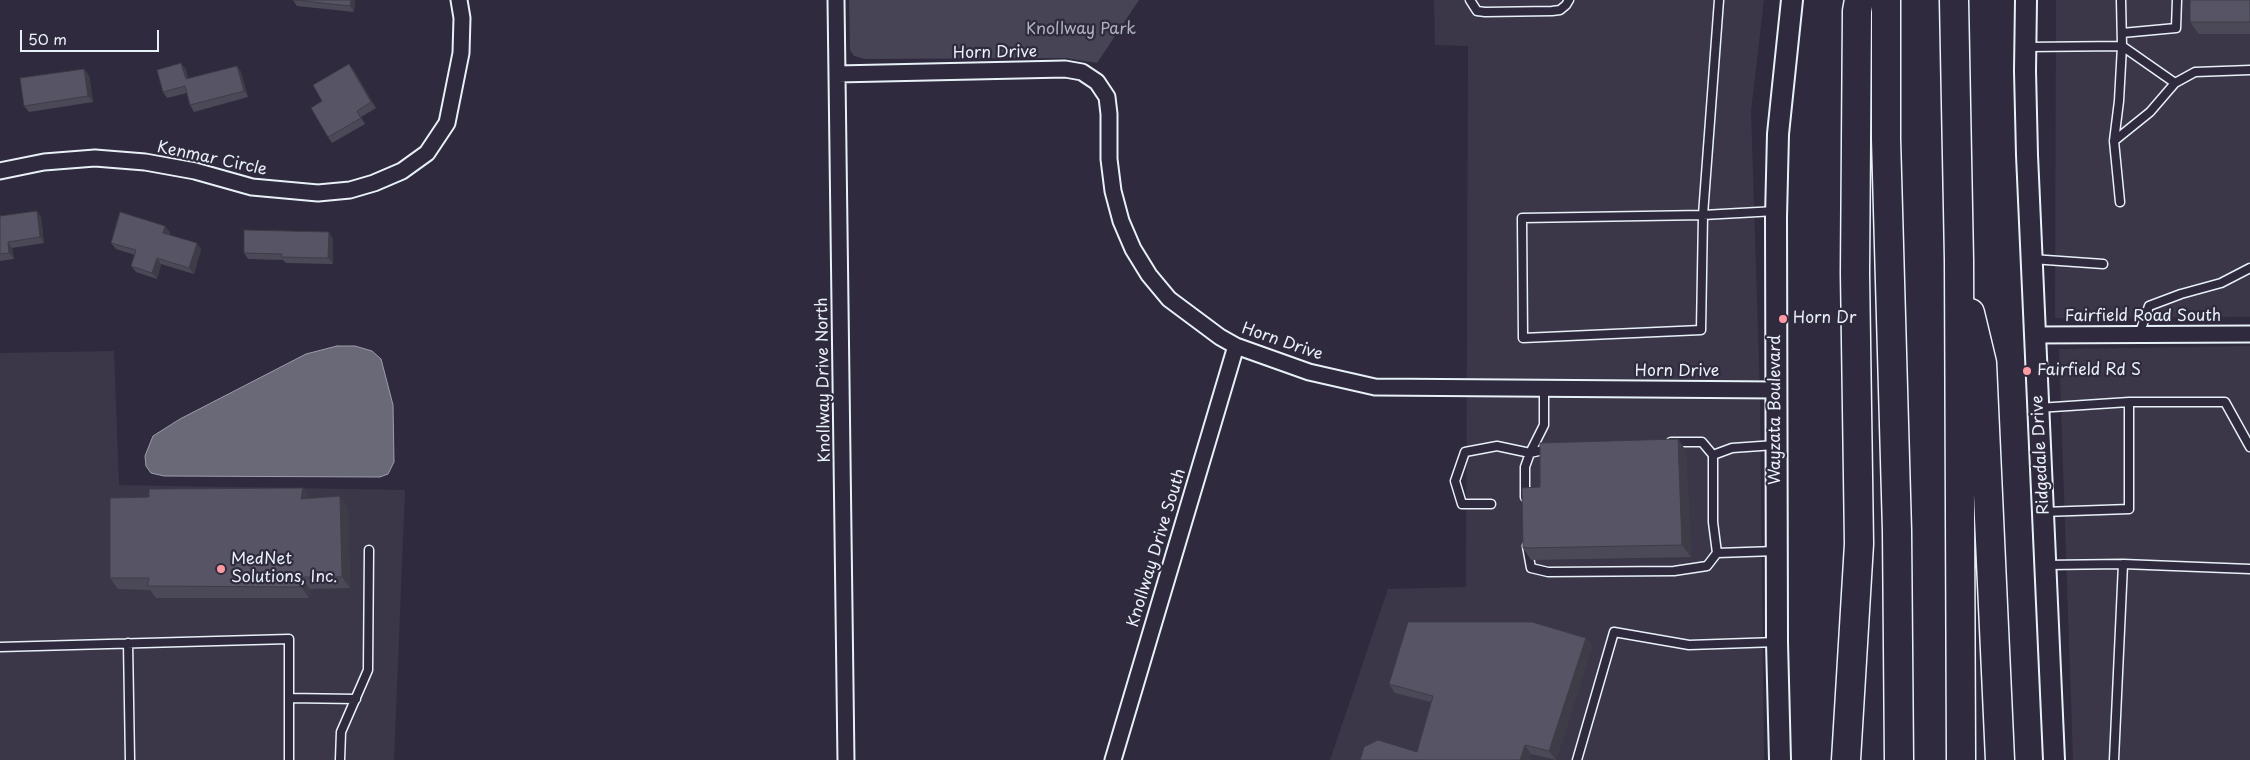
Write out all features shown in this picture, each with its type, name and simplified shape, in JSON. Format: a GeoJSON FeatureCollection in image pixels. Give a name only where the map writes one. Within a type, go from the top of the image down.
{"type":"FeatureCollection","features":[{"type":"Feature","properties":{"kind":"highway"},"geometry":{"type":"LineString","coordinates":[[1846,760],[1859,544],[1854,273],[1857,11],[1859,0]]}},
{"type":"Feature","properties":{"kind":"highway"},"geometry":{"type":"LineString","coordinates":[[1886,0],[1886,139],[1897,531],[1899,760]]}},
{"type":"Feature","properties":{"kind":"highway"},"geometry":{"type":"LineString","coordinates":[[1954,0],[1959,260],[1961,760]]}},
{"type":"Feature","properties":{"kind":"highway"},"geometry":{"type":"LineString","coordinates":[[1959,260],[1982,363],[2000,760]]}},
{"type":"Feature","properties":{"kind":"highway"},"geometry":{"type":"LineString","coordinates":[[1960,517],[1977,760]]}},
{"type":"Feature","properties":{"kind":"highway"},"geometry":{"type":"LineString","coordinates":[[1884,760],[1897,531]]}},
{"type":"Feature","properties":{"kind":"street","name":"Kenmar Circle"},"geometry":{"type":"LineString","coordinates":[[0,170],[44,162],[94,158],[145,162],[195,172],[252,187],[318,193],[350,190],[374,184],[402,171],[427,152],[447,123],[461,54],[462,18],[458,0]]}},
{"type":"Feature","properties":{"kind":"street","name":"Knollway Drive North"},"geometry":{"type":"LineString","coordinates":[[836,0],[846,760]]}},
{"type":"Feature","properties":{"kind":"street","name":"Wayzata Boulevard"},"geometry":{"type":"LineString","coordinates":[[1780,760],[1775,444],[1776,211],[1778,134],[1792,0]]}},
{"type":"Feature","properties":{"kind":"street","name":"Ridgedale Drive"},"geometry":{"type":"LineString","coordinates":[[2026,0],[2025,47],[2032,259],[2054,760]]}},
{"type":"Feature","properties":{"kind":"street","name":"Horn Drive"},"geometry":{"type":"LineString","coordinates":[[837,74],[1065,69],[1082,72],[1097,82],[1107,97],[1109,159],[1113,191],[1121,221],[1133,249],[1149,275],[1169,298],[1193,318],[1236,346],[1310,372],[1375,388],[1775,390]]}},
{"type":"Feature","properties":{"kind":"street","name":"Fairfield Road South"},"geometry":{"type":"LineString","coordinates":[[2035,335],[2250,334]]}},
{"type":"Feature","properties":{"kind":"street","name":"Knollway Drive South"},"geometry":{"type":"LineString","coordinates":[[1113,760],[1236,346]]}},
{"type":"Feature","properties":{"kind":"lane"},"geometry":{"type":"LineString","coordinates":[[1470,0],[1477,11],[1486,12],[1560,10],[1566,6],[1569,0]]}},
{"type":"Feature","properties":{"kind":"lane"},"geometry":{"type":"LineString","coordinates":[[1719,0],[1703,215],[1701,330],[1523,338],[1522,218],[1703,215],[1776,211]]}},
{"type":"Feature","properties":{"kind":"lane"},"geometry":{"type":"LineString","coordinates":[[2120,202],[2114,141],[2119,101],[2122,46],[2121,0]]}},
{"type":"Feature","properties":{"kind":"lane"},"geometry":{"type":"LineString","coordinates":[[2122,33],[2176,28],[2176,0]]}},
{"type":"Feature","properties":{"kind":"lane"},"geometry":{"type":"LineString","coordinates":[[2025,47],[2122,46],[2175,83]]}},
{"type":"Feature","properties":{"kind":"lane"},"geometry":{"type":"LineString","coordinates":[[2114,141],[2150,112],[2175,83],[2194,72],[2250,70]]}},
{"type":"Feature","properties":{"kind":"lane"},"geometry":{"type":"LineString","coordinates":[[2032,259],[2103,264]]}},
{"type":"Feature","properties":{"kind":"lane"},"geometry":{"type":"LineString","coordinates":[[2139,335],[2149,306],[2180,294],[2221,283],[2250,268]]}},
{"type":"Feature","properties":{"kind":"lane"},"geometry":{"type":"LineString","coordinates":[[1526,509],[1525,467],[1530,452],[1544,425],[1544,390]]}},
{"type":"Feature","properties":{"kind":"lane"},"geometry":{"type":"LineString","coordinates":[[2043,512],[2129,508],[2129,402]]}},
{"type":"Feature","properties":{"kind":"lane"},"geometry":{"type":"LineString","coordinates":[[2038,408],[2129,402],[2225,402],[2250,447]]}},
{"type":"Feature","properties":{"kind":"lane"},"geometry":{"type":"LineString","coordinates":[[1526,540],[1531,568],[1548,572],[1674,572],[1707,566],[1717,553],[1713,522],[1714,455],[1702,442],[1664,442]]}},
{"type":"Feature","properties":{"kind":"lane"},"geometry":{"type":"LineString","coordinates":[[1714,455],[1732,448],[1775,444]]}},
{"type":"Feature","properties":{"kind":"lane"},"geometry":{"type":"LineString","coordinates":[[1491,504],[1462,504],[1455,481],[1465,452],[1497,446],[1530,452],[1558,448]]}},
{"type":"Feature","properties":{"kind":"lane"},"geometry":{"type":"LineString","coordinates":[[340,760],[341,732],[368,670],[368,550]]}},
{"type":"Feature","properties":{"kind":"lane"},"geometry":{"type":"LineString","coordinates":[[1717,553],[1776,551]]}},
{"type":"Feature","properties":{"kind":"lane"},"geometry":{"type":"LineString","coordinates":[[2114,760],[2123,564]]}},
{"type":"Feature","properties":{"kind":"lane"},"geometry":{"type":"LineString","coordinates":[[2045,566],[2123,564],[2250,569]]}},
{"type":"Feature","properties":{"kind":"lane"},"geometry":{"type":"LineString","coordinates":[[1577,760],[1614,632],[1689,645],[1777,642]]}},
{"type":"Feature","properties":{"kind":"lane"},"geometry":{"type":"LineString","coordinates":[[0,647],[289,639],[289,760]]}},
{"type":"Feature","properties":{"kind":"lane"},"geometry":{"type":"LineString","coordinates":[[128,643],[130,760]]}},
{"type":"Feature","properties":{"kind":"lane"},"geometry":{"type":"LineString","coordinates":[[289,698],[356,699]]}},
{"type":"Feature","properties":{"kind":"shaded area"},"geometry":{"type":"Polygon","coordinates":[[[1434,0],[1764,0],[1751,111],[1760,396],[1764,760],[1330,760],[1388,589],[1466,587],[1468,46],[1435,45],[1434,0]]]}},
{"type":"Feature","properties":{"kind":"shaded area"},"geometry":{"type":"Polygon","coordinates":[[[2056,0],[2250,0],[2250,317],[2055,318],[2056,0]]]}},
{"type":"Feature","properties":{"kind":"shaded area"},"geometry":{"type":"Polygon","coordinates":[[[2250,346],[2250,760],[2073,760],[2059,349],[2250,346]]]}},
{"type":"Feature","properties":{"kind":"shaded area"},"geometry":{"type":"Polygon","coordinates":[[[114,351],[119,485],[405,490],[394,760],[0,760],[0,353],[114,351]]]}},
{"type":"Feature","properties":{"kind":"green space","name":"Knollway Park"},"geometry":{"type":"Polygon","coordinates":[[[849,0],[1139,0],[1097,63],[1066,58],[865,59],[854,56],[850,50],[849,0]]]}},
{"type":"Feature","properties":{"kind":"water"},"geometry":{"type":"Polygon","coordinates":[[[337,346],[355,346],[372,351],[381,359],[393,405],[394,462],[388,474],[380,477],[164,476],[151,473],[146,466],[145,456],[153,436],[180,419],[306,354],[337,346]]]}},
{"type":"Feature","properties":{"kind":"building"},"geometry":{"type":"Polygon","coordinates":[[[295,0],[351,0],[350,6],[295,0]]]}},
{"type":"Feature","properties":{"kind":"building"},"geometry":{"type":"Polygon","coordinates":[[[2190,0],[2250,0],[2250,22],[2190,22],[2190,0]]]}},
{"type":"Feature","properties":{"kind":"building"},"geometry":{"type":"Polygon","coordinates":[[[181,63],[186,79],[237,66],[244,91],[190,105],[185,86],[163,92],[157,70],[181,63]]]}},
{"type":"Feature","properties":{"kind":"building"},"geometry":{"type":"Polygon","coordinates":[[[349,64],[371,102],[357,111],[361,118],[328,137],[311,108],[322,101],[313,85],[349,64]]]}},
{"type":"Feature","properties":{"kind":"building"},"geometry":{"type":"Polygon","coordinates":[[[84,69],[88,96],[24,106],[20,78],[84,69]]]}},
{"type":"Feature","properties":{"kind":"building"},"geometry":{"type":"Polygon","coordinates":[[[37,211],[40,237],[8,242],[9,253],[0,254],[0,216],[37,211]]]}},
{"type":"Feature","properties":{"kind":"building"},"geometry":{"type":"Polygon","coordinates":[[[120,212],[165,226],[163,233],[197,243],[189,268],[157,258],[152,273],[131,266],[136,250],[111,243],[120,212]]]}},
{"type":"Feature","properties":{"kind":"building"},"geometry":{"type":"Polygon","coordinates":[[[244,230],[329,232],[328,258],[281,257],[282,254],[244,253],[244,230]]]}},
{"type":"Feature","properties":{"kind":"building"},"geometry":{"type":"Polygon","coordinates":[[[1678,439],[1682,545],[1523,548],[1522,488],[1540,487],[1540,443],[1678,439]]]}},
{"type":"Feature","properties":{"kind":"building"},"geometry":{"type":"Polygon","coordinates":[[[303,488],[301,499],[340,496],[342,577],[301,577],[301,587],[147,586],[149,578],[110,578],[110,498],[149,497],[149,489],[303,488]]]}},
{"type":"Feature","properties":{"kind":"building"},"geometry":{"type":"Polygon","coordinates":[[[1408,622],[1532,622],[1586,638],[1549,751],[1525,745],[1520,760],[1360,760],[1364,747],[1378,740],[1417,752],[1433,696],[1389,684],[1408,622]]]}},
{"type":"Feature","properties":{"kind":"place","name":"Horn Dr"},"geometry":{"type":"Point","coordinates":[1783,319]}},
{"type":"Feature","properties":{"kind":"place","name":"Fairfield Rd S"},"geometry":{"type":"Point","coordinates":[2027,371]}},
{"type":"Feature","properties":{"kind":"place","name":"MedNet Solutions, Inc."},"geometry":{"type":"Point","coordinates":[221,569]}}]}
